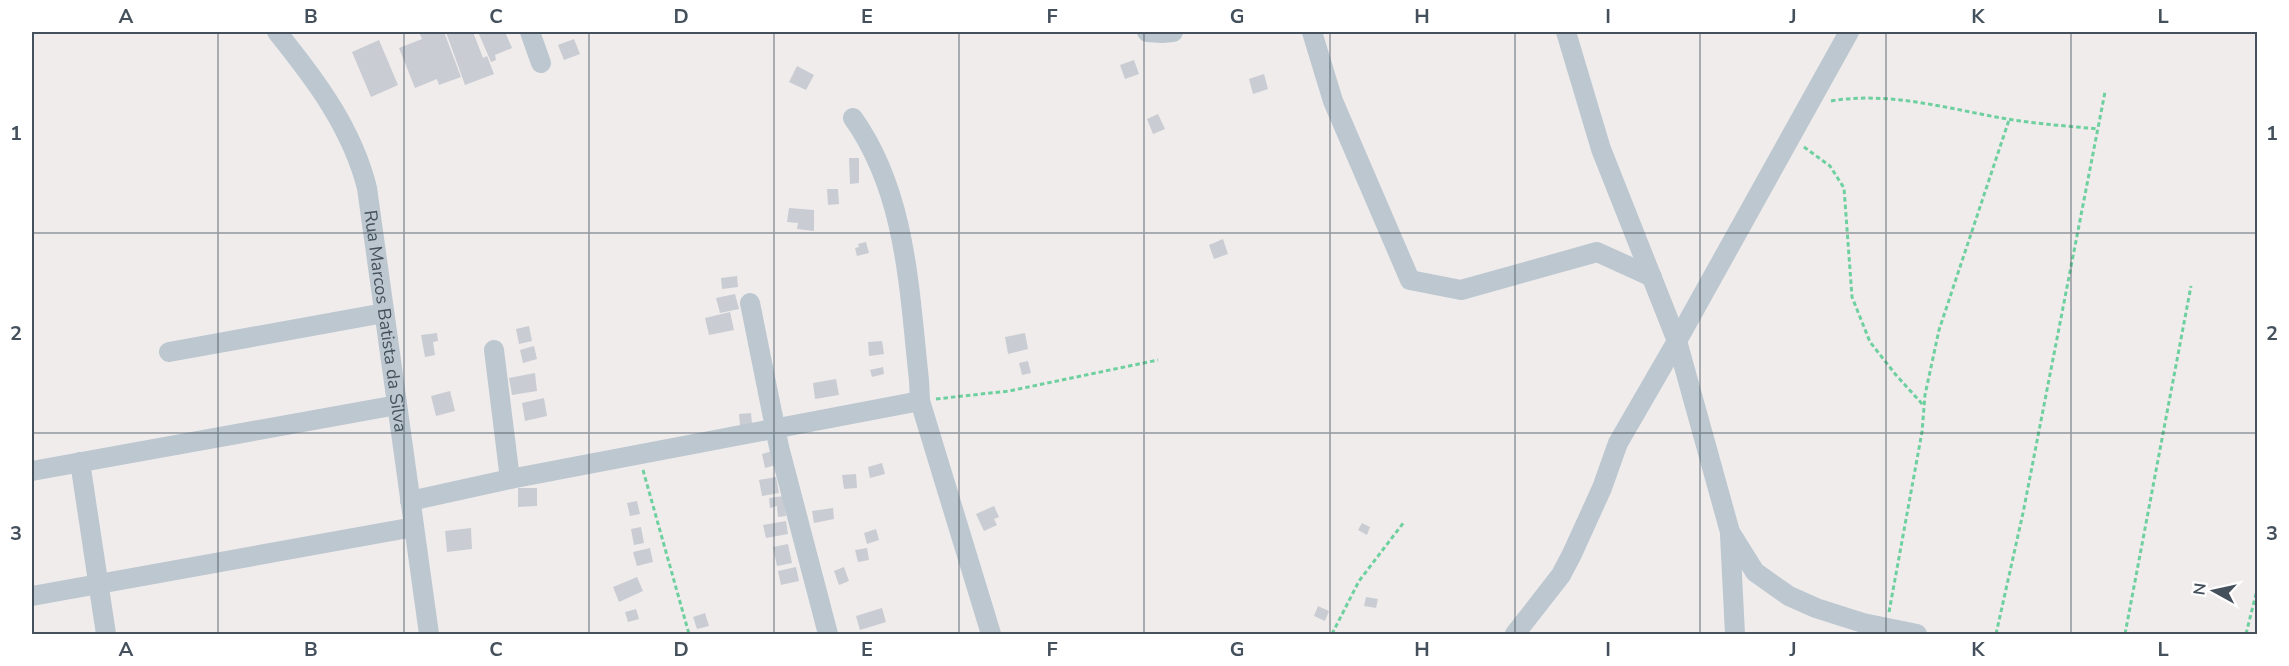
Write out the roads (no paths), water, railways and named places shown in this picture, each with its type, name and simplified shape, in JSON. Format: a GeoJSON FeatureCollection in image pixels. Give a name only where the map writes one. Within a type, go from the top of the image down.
{"type":"FeatureCollection","features":[{"type":"Feature","properties":{"kind":"street","name":"Rua Marcos Batista da Silva"},"geometry":{"type":"LineString","coordinates":[[277,32],[316,80],[340,120],[364,175],[429,634]]}},
{"type":"Feature","properties":{"kind":"street"},"geometry":{"type":"LineString","coordinates":[[530,32],[541,63]]}},
{"type":"Feature","properties":{"kind":"street"},"geometry":{"type":"LineString","coordinates":[[1147,32],[1173,32]]}},
{"type":"Feature","properties":{"kind":"street"},"geometry":{"type":"LineString","coordinates":[[1312,32],[1333,101],[1410,280],[1461,290],[1596,252],[1652,277]]}},
{"type":"Feature","properties":{"kind":"street"},"geometry":{"type":"LineString","coordinates":[[1566,32],[1601,149],[1677,341],[1730,532],[1734,634]]}},
{"type":"Feature","properties":{"kind":"street"},"geometry":{"type":"LineString","coordinates":[[1515,634],[1561,575],[1598,498],[1618,443],[1849,32]]}},
{"type":"Feature","properties":{"kind":"street"},"geometry":{"type":"LineString","coordinates":[[853,118],[871,148],[896,212],[904,242],[920,401],[991,634]]}},
{"type":"Feature","properties":{"kind":"street"},"geometry":{"type":"LineString","coordinates":[[750,303],[775,428],[828,634]]}},
{"type":"Feature","properties":{"kind":"street"},"geometry":{"type":"LineString","coordinates":[[169,352],[384,313]]}},
{"type":"Feature","properties":{"kind":"street"},"geometry":{"type":"LineString","coordinates":[[494,350],[510,479]]}},
{"type":"Feature","properties":{"kind":"street"},"geometry":{"type":"LineString","coordinates":[[410,501],[510,479],[920,401]]}},
{"type":"Feature","properties":{"kind":"street"},"geometry":{"type":"LineString","coordinates":[[32,471],[397,405]]}},
{"type":"Feature","properties":{"kind":"street"},"geometry":{"type":"LineString","coordinates":[[80,462],[106,634]]}},
{"type":"Feature","properties":{"kind":"street"},"geometry":{"type":"LineString","coordinates":[[32,596],[414,527]]}},
{"type":"Feature","properties":{"kind":"street"},"geometry":{"type":"LineString","coordinates":[[1730,532],[1755,572],[1776,588],[1816,608],[1885,632],[1917,634]]}}]}
